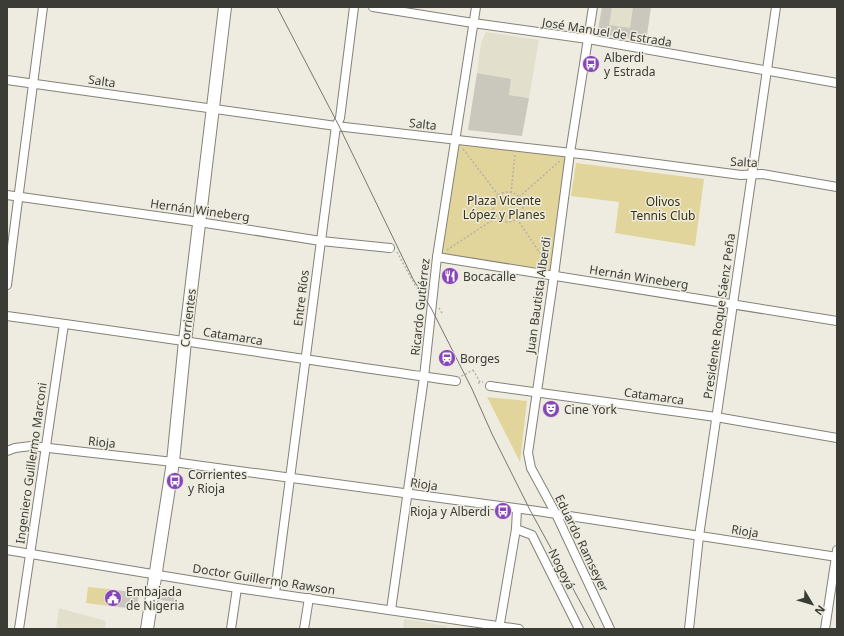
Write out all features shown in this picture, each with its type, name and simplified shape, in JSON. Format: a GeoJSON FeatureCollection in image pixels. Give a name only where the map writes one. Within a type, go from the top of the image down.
{"type":"FeatureCollection","features":[{"type":"Feature","properties":{"kind":"street"},"geometry":{"type":"LineString","coordinates":[[7,284],[43,7]]}},
{"type":"Feature","properties":{"kind":"street","name":"Corrientes"},"geometry":{"type":"LineString","coordinates":[[147,629],[173,462],[185,341],[226,7]]}},
{"type":"Feature","properties":{"kind":"street","name":"Entre Ríos"},"geometry":{"type":"LineString","coordinates":[[275,594],[336,126],[340,118],[354,7]]}},
{"type":"Feature","properties":{"kind":"street","name":"José Manuel de Estrada"},"geometry":{"type":"LineString","coordinates":[[373,7],[588,40],[766,72],[837,83]]}},
{"type":"Feature","properties":{"kind":"street","name":"Ricardo Gutiérrez"},"geometry":{"type":"LineString","coordinates":[[391,610],[424,377],[437,257],[476,7]]}},
{"type":"Feature","properties":{"kind":"street","name":"Juan Bautista Alberdi"},"geometry":{"type":"LineString","coordinates":[[531,468],[528,453],[536,392],[554,275],[570,153],[593,7]]}},
{"type":"Feature","properties":{"kind":"street","name":"Presidente Roque Sáenz Peña"},"geometry":{"type":"LineString","coordinates":[[689,629],[699,536],[776,7]]}},
{"type":"Feature","properties":{"kind":"street","name":"Salta"},"geometry":{"type":"LineString","coordinates":[[7,80],[336,126],[570,153],[741,175],[762,174],[837,186]]}},
{"type":"Feature","properties":{"kind":"street","name":"Hernán Wineberg"},"geometry":{"type":"LineString","coordinates":[[7,195],[321,241],[390,248]]}},
{"type":"Feature","properties":{"kind":"street","name":"Hernán Wineberg"},"geometry":{"type":"LineString","coordinates":[[437,257],[837,321]]}},
{"type":"Feature","properties":{"kind":"street","name":"Catamarca"},"geometry":{"type":"LineString","coordinates":[[7,316],[424,377],[457,380]]}},
{"type":"Feature","properties":{"kind":"street","name":"Ingeniero Guillermo Marconi"},"geometry":{"type":"LineString","coordinates":[[19,629],[64,324]]}},
{"type":"Feature","properties":{"kind":"street","name":"Catamarca"},"geometry":{"type":"LineString","coordinates":[[490,386],[716,417],[837,438]]}},
{"type":"Feature","properties":{"kind":"street","name":"Rioja"},"geometry":{"type":"LineString","coordinates":[[7,451],[14,448],[31,446],[173,462],[556,514],[837,555]]}},
{"type":"Feature","properties":{"kind":"street","name":"Eduardo Ramseyer"},"geometry":{"type":"LineString","coordinates":[[531,468],[556,514],[610,629]]}},
{"type":"Feature","properties":{"kind":"street"},"geometry":{"type":"LineString","coordinates":[[499,628],[516,530],[517,509]]}},
{"type":"Feature","properties":{"kind":"street","name":"Nogoyá"},"geometry":{"type":"LineString","coordinates":[[516,530],[532,535],[579,629]]}},
{"type":"Feature","properties":{"kind":"street","name":"Doctor Guillermo Rawson"},"geometry":{"type":"LineString","coordinates":[[7,550],[275,594],[391,610],[499,628],[518,629]]}},
{"type":"Feature","properties":{"kind":"street"},"geometry":{"type":"LineString","coordinates":[[825,629],[837,555]]}},
{"type":"Feature","properties":{"kind":"street"},"geometry":{"type":"LineString","coordinates":[[231,629],[237,588]]}},
{"type":"Feature","properties":{"kind":"street"},"geometry":{"type":"LineString","coordinates":[[304,629],[309,598]]}},
{"type":"Feature","properties":{"kind":"path"},"geometry":{"type":"LineString","coordinates":[[455,140],[499,196]]}},
{"type":"Feature","properties":{"kind":"path"},"geometry":{"type":"LineString","coordinates":[[511,193],[516,151]]}},
{"type":"Feature","properties":{"kind":"path"},"geometry":{"type":"LineString","coordinates":[[519,197],[570,153]]}},
{"type":"Feature","properties":{"kind":"path"},"geometry":{"type":"LineString","coordinates":[[506,193],[511,193],[519,197],[522,201],[523,211],[517,219],[508,222],[503,221],[497,216],[494,210],[494,205],[499,196],[506,193]]}},
{"type":"Feature","properties":{"kind":"path"},"geometry":{"type":"LineString","coordinates":[[437,257],[497,216]]}},
{"type":"Feature","properties":{"kind":"path"},"geometry":{"type":"LineString","coordinates":[[517,219],[554,275]]}},
{"type":"Feature","properties":{"kind":"path"},"geometry":{"type":"LineString","coordinates":[[390,248],[396,250],[423,301],[431,311]]}},
{"type":"Feature","properties":{"kind":"path"},"geometry":{"type":"LineString","coordinates":[[457,380],[474,370],[480,382]]}},
{"type":"Feature","properties":{"kind":"shaded area"},"geometry":{"type":"Polygon","coordinates":[[[602,7],[651,7],[646,41],[600,34],[598,30],[602,7]]]}},
{"type":"Feature","properties":{"kind":"shaded area"},"geometry":{"type":"Polygon","coordinates":[[[486,32],[539,40],[529,98],[509,95],[511,79],[477,73],[481,43],[486,32]]]}},
{"type":"Feature","properties":{"kind":"shaded area"},"geometry":{"type":"Polygon","coordinates":[[[59,608],[106,621],[105,629],[56,629],[59,608]]]}},
{"type":"Feature","properties":{"kind":"shaded area"},"geometry":{"type":"Polygon","coordinates":[[[404,619],[447,626],[447,629],[403,629],[404,619]]]}},
{"type":"Feature","properties":{"kind":"green space","name":"Plaza Vicente López y Planes"},"geometry":{"type":"Polygon","coordinates":[[[455,140],[570,153],[554,275],[437,257],[455,140]]]}},
{"type":"Feature","properties":{"kind":"green space","name":"Olivos Tennis Club"},"geometry":{"type":"Polygon","coordinates":[[[576,163],[704,179],[695,246],[615,233],[619,202],[571,196],[576,163]]]}},
{"type":"Feature","properties":{"kind":"green space"},"geometry":{"type":"Polygon","coordinates":[[[487,397],[527,401],[520,462],[487,397]]]}},
{"type":"Feature","properties":{"kind":"green space"},"geometry":{"type":"Polygon","coordinates":[[[88,587],[108,589],[108,595],[119,596],[118,607],[86,603],[88,587]]]}},
{"type":"Feature","properties":{"kind":"building"},"geometry":{"type":"Polygon","coordinates":[[[602,7],[612,7],[609,25],[630,28],[633,7],[651,7],[646,41],[600,34],[598,30],[602,7]]]}},
{"type":"Feature","properties":{"kind":"building"},"geometry":{"type":"Polygon","coordinates":[[[477,73],[511,79],[509,95],[529,98],[522,136],[468,130],[477,73]]]}},
{"type":"Feature","properties":{"kind":"building"},"geometry":{"type":"Polygon","coordinates":[[[108,589],[139,593],[137,609],[118,607],[119,596],[108,595],[108,589]]]}},
{"type":"Feature","properties":{"kind":"building"},"geometry":{"type":"Polygon","coordinates":[[[161,593],[175,595],[174,602],[160,600],[161,593]]]}},
{"type":"Feature","properties":{"kind":"tram line"},"geometry":{"type":"LineString","coordinates":[[277,7],[339,126],[413,279],[431,308],[472,389],[492,434],[530,510],[595,629]]}},
{"type":"Feature","properties":{"kind":"place","name":"Alberdi y Estrada"},"geometry":{"type":"Point","coordinates":[591,64]}},
{"type":"Feature","properties":{"kind":"place","name":"Bocacalle"},"geometry":{"type":"Point","coordinates":[450,276]}},
{"type":"Feature","properties":{"kind":"place","name":"Borges"},"geometry":{"type":"Point","coordinates":[447,358]}},
{"type":"Feature","properties":{"kind":"place","name":"Cine York"},"geometry":{"type":"Point","coordinates":[551,409]}},
{"type":"Feature","properties":{"kind":"place","name":"Corrientes y Rioja"},"geometry":{"type":"Point","coordinates":[175,481]}},
{"type":"Feature","properties":{"kind":"place","name":"Rioja y Alberdi"},"geometry":{"type":"Point","coordinates":[503,511]}},
{"type":"Feature","properties":{"kind":"place","name":"Embajada de Nigeria"},"geometry":{"type":"Point","coordinates":[113,598]}}]}
